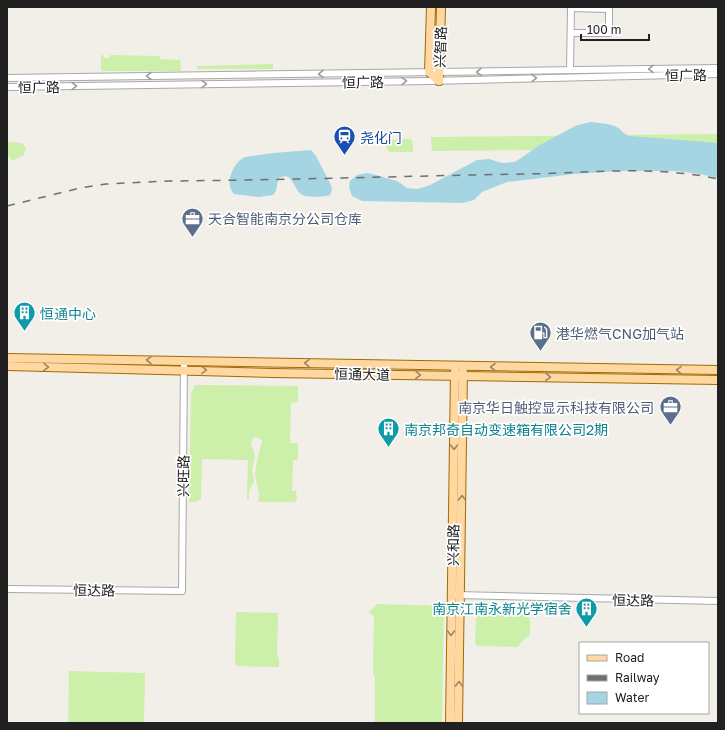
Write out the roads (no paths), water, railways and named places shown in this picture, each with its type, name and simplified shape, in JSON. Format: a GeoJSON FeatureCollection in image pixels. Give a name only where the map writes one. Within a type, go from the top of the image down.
{"type":"FeatureCollection","features":[{"type":"Feature","properties":{"kind":"main road","name":"兴智路"},"geometry":{"type":"LineString","coordinates":[[431,7],[430,72],[439,76],[441,7]]}},
{"type":"Feature","properties":{"kind":"main road","name":"恒通大道"},"geometry":{"type":"LineString","coordinates":[[7,358],[459,376],[718,380]]}},
{"type":"Feature","properties":{"kind":"main road","name":"恒通大道"},"geometry":{"type":"LineString","coordinates":[[7,366],[460,366],[718,370]]}},
{"type":"Feature","properties":{"kind":"main road","name":"兴和路"},"geometry":{"type":"LineString","coordinates":[[458,723],[456,595],[460,366]]}},
{"type":"Feature","properties":{"kind":"main road","name":"兴和路"},"geometry":{"type":"LineString","coordinates":[[450,723],[456,595]]}},
{"type":"Feature","properties":{"kind":"street"},"geometry":{"type":"LineString","coordinates":[[570,70],[571,7],[609,8],[609,33],[571,33]]}},
{"type":"Feature","properties":{"kind":"street","name":"恒广路"},"geometry":{"type":"LineString","coordinates":[[439,76],[570,70],[718,68]]}},
{"type":"Feature","properties":{"kind":"street","name":"恒广路"},"geometry":{"type":"LineString","coordinates":[[7,78],[430,72]]}},
{"type":"Feature","properties":{"kind":"street","name":"恒广路"},"geometry":{"type":"LineString","coordinates":[[7,87],[439,76],[718,74]]}},
{"type":"Feature","properties":{"kind":"street","name":"兴旺路"},"geometry":{"type":"LineString","coordinates":[[182,591],[184,365]]}},
{"type":"Feature","properties":{"kind":"street","name":"恒达路"},"geometry":{"type":"LineString","coordinates":[[7,589],[182,591]]}},
{"type":"Feature","properties":{"kind":"street","name":"恒达路"},"geometry":{"type":"LineString","coordinates":[[456,595],[718,601]]}},
{"type":"Feature","properties":{"kind":"water"},"geometry":{"type":"Polygon","coordinates":[[[590,122],[604,123],[614,126],[630,136],[718,143],[718,178],[676,171],[620,171],[574,174],[507,182],[482,192],[474,200],[463,203],[362,201],[352,196],[349,187],[350,181],[357,175],[367,173],[397,181],[407,188],[421,188],[430,185],[477,160],[489,159],[502,163],[515,162],[540,145],[575,126],[590,122]]]}},
{"type":"Feature","properties":{"kind":"water"},"geometry":{"type":"Polygon","coordinates":[[[311,150],[316,156],[331,185],[332,190],[330,195],[315,197],[303,195],[298,191],[292,180],[286,176],[278,179],[276,191],[273,195],[259,197],[234,194],[231,190],[231,174],[237,163],[245,157],[311,150]]]}},
{"type":"Feature","properties":{"kind":"railway"},"geometry":{"type":"LineString","coordinates":[[7,206],[80,188],[106,184],[169,181],[622,171],[670,172],[718,179]]}},
{"type":"Feature","properties":{"kind":"place","name":"尧化门"},"geometry":{"type":"Point","coordinates":[344,156]}},
{"type":"Feature","properties":{"kind":"place","name":"天合智能南京分公司仓库"},"geometry":{"type":"Point","coordinates":[192,238]}},
{"type":"Feature","properties":{"kind":"place","name":"恒通中心"},"geometry":{"type":"Point","coordinates":[25,332]}},
{"type":"Feature","properties":{"kind":"place","name":"港华燃气CNG加气站"},"geometry":{"type":"Point","coordinates":[540,352]}},
{"type":"Feature","properties":{"kind":"place","name":"南京华日触控显示科技有限公司"},"geometry":{"type":"Point","coordinates":[670,426]}},
{"type":"Feature","properties":{"kind":"place","name":"南京邦奇自动变速箱有限公司2期"},"geometry":{"type":"Point","coordinates":[388,448]}},
{"type":"Feature","properties":{"kind":"place","name":"南京江南永新光学宿舍"},"geometry":{"type":"Point","coordinates":[587,628]}}]}
